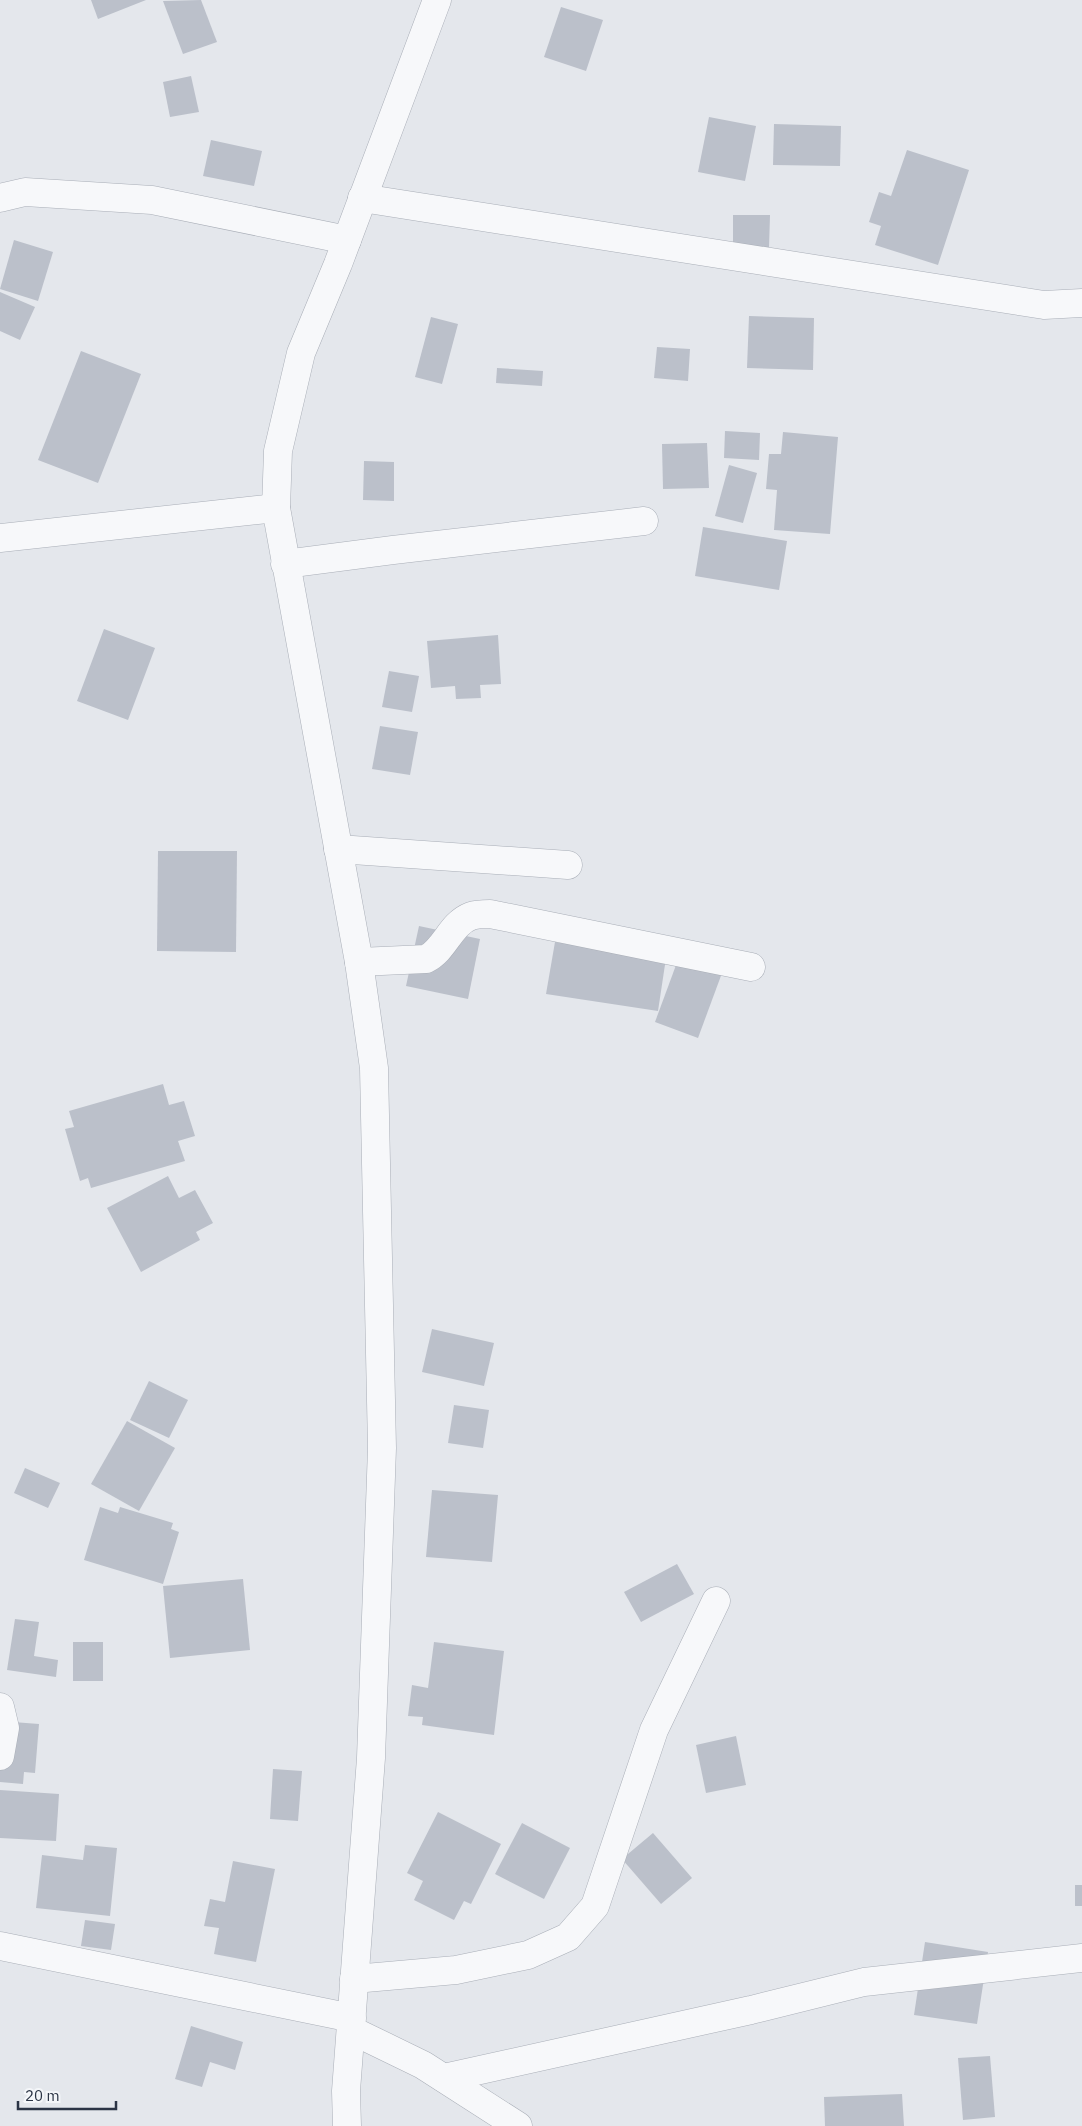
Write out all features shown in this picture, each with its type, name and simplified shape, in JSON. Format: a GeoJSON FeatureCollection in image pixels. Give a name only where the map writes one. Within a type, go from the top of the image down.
{"type":"FeatureCollection","features":[{"type":"Feature","properties":{"kind":"street"},"geometry":{"type":"LineString","coordinates":[[347,2126],[346,2091],[371,1758],[382,1448],[374,1068],[359,962],[276,508],[278,451],[302,353],[347,240],[437,0]]}},
{"type":"Feature","properties":{"kind":"street"},"geometry":{"type":"LineString","coordinates":[[0,198],[25,192],[152,200],[347,240]]}},
{"type":"Feature","properties":{"kind":"street"},"geometry":{"type":"LineString","coordinates":[[362,198],[1044,305],[1082,303]]}},
{"type":"Feature","properties":{"kind":"street"},"geometry":{"type":"LineString","coordinates":[[0,538],[276,508]]}},
{"type":"Feature","properties":{"kind":"street"},"geometry":{"type":"LineString","coordinates":[[285,564],[644,521]]}},
{"type":"Feature","properties":{"kind":"street"},"geometry":{"type":"LineString","coordinates":[[338,849],[568,865]]}},
{"type":"Feature","properties":{"kind":"street"},"geometry":{"type":"LineString","coordinates":[[359,962],[426,959],[435,954],[456,926],[470,916],[490,914],[751,967]]}},
{"type":"Feature","properties":{"kind":"street"},"geometry":{"type":"LineString","coordinates":[[354,1979],[456,1970],[528,1955],[568,1937],[595,1906],[654,1730],[716,1601]]}},
{"type":"Feature","properties":{"kind":"street"},"geometry":{"type":"LineString","coordinates":[[0,1707],[5,1728],[0,1756]]}},
{"type":"Feature","properties":{"kind":"street"},"geometry":{"type":"LineString","coordinates":[[0,1946],[351,2024],[424,2065],[518,2126]]}},
{"type":"Feature","properties":{"kind":"street"},"geometry":{"type":"LineString","coordinates":[[444,2078],[742,2012],[864,1982],[1082,1958]]}},
{"type":"Feature","properties":{"kind":"building"},"geometry":{"type":"Polygon","coordinates":[[[91,0],[146,0],[98,19],[91,0]]]}},
{"type":"Feature","properties":{"kind":"building"},"geometry":{"type":"Polygon","coordinates":[[[201,0],[217,42],[183,54],[163,1],[201,0]]]}},
{"type":"Feature","properties":{"kind":"building"},"geometry":{"type":"Polygon","coordinates":[[[561,7],[603,20],[586,71],[544,57],[561,7]]]}},
{"type":"Feature","properties":{"kind":"building"},"geometry":{"type":"Polygon","coordinates":[[[191,76],[199,112],[170,117],[163,82],[191,76]]]}},
{"type":"Feature","properties":{"kind":"building"},"geometry":{"type":"Polygon","coordinates":[[[709,117],[756,126],[745,181],[698,172],[709,117]]]}},
{"type":"Feature","properties":{"kind":"building"},"geometry":{"type":"Polygon","coordinates":[[[774,124],[841,126],[840,166],[773,165],[774,124]]]}},
{"type":"Feature","properties":{"kind":"building"},"geometry":{"type":"Polygon","coordinates":[[[211,140],[262,151],[254,186],[203,176],[211,140]]]}},
{"type":"Feature","properties":{"kind":"building"},"geometry":{"type":"Polygon","coordinates":[[[907,150],[969,170],[938,265],[875,245],[881,226],[869,222],[879,192],[891,196],[907,150]]]}},
{"type":"Feature","properties":{"kind":"building"},"geometry":{"type":"Polygon","coordinates":[[[733,215],[770,215],[769,247],[733,247],[733,215]]]}},
{"type":"Feature","properties":{"kind":"building"},"geometry":{"type":"Polygon","coordinates":[[[14,240],[53,252],[38,301],[0,289],[14,240]]]}},
{"type":"Feature","properties":{"kind":"building"},"geometry":{"type":"Polygon","coordinates":[[[0,292],[35,307],[20,340],[0,331],[0,292]]]}},
{"type":"Feature","properties":{"kind":"building"},"geometry":{"type":"Polygon","coordinates":[[[749,316],[814,318],[813,370],[747,368],[749,316]]]}},
{"type":"Feature","properties":{"kind":"building"},"geometry":{"type":"Polygon","coordinates":[[[431,317],[458,324],[442,384],[415,377],[431,317]]]}},
{"type":"Feature","properties":{"kind":"building"},"geometry":{"type":"Polygon","coordinates":[[[657,347],[690,349],[688,381],[654,378],[657,347]]]}},
{"type":"Feature","properties":{"kind":"building"},"geometry":{"type":"Polygon","coordinates":[[[81,351],[141,374],[98,483],[38,460],[81,351]]]}},
{"type":"Feature","properties":{"kind":"building"},"geometry":{"type":"Polygon","coordinates":[[[497,368],[543,371],[542,386],[496,383],[497,368]]]}},
{"type":"Feature","properties":{"kind":"building"},"geometry":{"type":"Polygon","coordinates":[[[725,431],[760,433],[759,460],[724,458],[725,431]]]}},
{"type":"Feature","properties":{"kind":"building"},"geometry":{"type":"Polygon","coordinates":[[[783,432],[838,437],[830,534],[774,530],[777,490],[766,489],[769,454],[781,454],[783,432]]]}},
{"type":"Feature","properties":{"kind":"building"},"geometry":{"type":"Polygon","coordinates":[[[707,443],[709,488],[663,489],[662,444],[707,443]]]}},
{"type":"Feature","properties":{"kind":"building"},"geometry":{"type":"Polygon","coordinates":[[[364,461],[394,462],[394,501],[363,500],[364,461]]]}},
{"type":"Feature","properties":{"kind":"building"},"geometry":{"type":"Polygon","coordinates":[[[729,465],[757,473],[743,523],[715,516],[729,465]]]}},
{"type":"Feature","properties":{"kind":"building"},"geometry":{"type":"Polygon","coordinates":[[[703,527],[787,541],[779,590],[695,576],[703,527]]]}},
{"type":"Feature","properties":{"kind":"building"},"geometry":{"type":"Polygon","coordinates":[[[104,629],[155,648],[128,720],[77,701],[104,629]]]}},
{"type":"Feature","properties":{"kind":"building"},"geometry":{"type":"Polygon","coordinates":[[[498,635],[501,684],[480,685],[481,698],[456,699],[455,686],[431,688],[427,641],[498,635]]]}},
{"type":"Feature","properties":{"kind":"building"},"geometry":{"type":"Polygon","coordinates":[[[389,671],[419,676],[412,712],[382,707],[389,671]]]}},
{"type":"Feature","properties":{"kind":"building"},"geometry":{"type":"Polygon","coordinates":[[[380,726],[418,732],[410,775],[372,769],[380,726]]]}},
{"type":"Feature","properties":{"kind":"building"},"geometry":{"type":"Polygon","coordinates":[[[158,851],[237,851],[236,952],[157,951],[158,851]]]}},
{"type":"Feature","properties":{"kind":"building"},"geometry":{"type":"Polygon","coordinates":[[[419,926],[480,939],[468,999],[406,986],[419,926]]]}},
{"type":"Feature","properties":{"kind":"building"},"geometry":{"type":"Polygon","coordinates":[[[555,942],[666,958],[658,1011],[546,994],[555,942]]]}},
{"type":"Feature","properties":{"kind":"building"},"geometry":{"type":"Polygon","coordinates":[[[679,957],[722,973],[698,1038],[655,1022],[679,957]]]}},
{"type":"Feature","properties":{"kind":"building"},"geometry":{"type":"Polygon","coordinates":[[[163,1084],[169,1105],[184,1101],[195,1136],[178,1141],[185,1161],[91,1188],[88,1178],[80,1181],[65,1129],[74,1127],[69,1111],[163,1084]]]}},
{"type":"Feature","properties":{"kind":"building"},"geometry":{"type":"Polygon","coordinates":[[[168,1176],[179,1198],[195,1190],[213,1223],[196,1232],[200,1240],[141,1272],[107,1208],[168,1176]]]}},
{"type":"Feature","properties":{"kind":"building"},"geometry":{"type":"Polygon","coordinates":[[[432,1329],[494,1343],[484,1386],[422,1372],[432,1329]]]}},
{"type":"Feature","properties":{"kind":"building"},"geometry":{"type":"Polygon","coordinates":[[[149,1381],[188,1400],[169,1438],[130,1420],[149,1381]]]}},
{"type":"Feature","properties":{"kind":"building"},"geometry":{"type":"Polygon","coordinates":[[[454,1405],[489,1410],[483,1448],[448,1443],[454,1405]]]}},
{"type":"Feature","properties":{"kind":"building"},"geometry":{"type":"Polygon","coordinates":[[[127,1421],[175,1448],[139,1511],[91,1484],[127,1421]]]}},
{"type":"Feature","properties":{"kind":"building"},"geometry":{"type":"Polygon","coordinates":[[[25,1468],[60,1483],[48,1508],[14,1493],[25,1468]]]}},
{"type":"Feature","properties":{"kind":"building"},"geometry":{"type":"Polygon","coordinates":[[[432,1490],[498,1495],[492,1562],[426,1557],[432,1490]]]}},
{"type":"Feature","properties":{"kind":"building"},"geometry":{"type":"Polygon","coordinates":[[[100,1507],[118,1513],[120,1507],[173,1523],[171,1529],[179,1532],[163,1584],[84,1560],[100,1507]]]}},
{"type":"Feature","properties":{"kind":"building"},"geometry":{"type":"Polygon","coordinates":[[[677,1564],[694,1594],[641,1622],[624,1592],[677,1564]]]}},
{"type":"Feature","properties":{"kind":"building"},"geometry":{"type":"Polygon","coordinates":[[[243,1579],[250,1650],[170,1658],[163,1586],[243,1579]]]}},
{"type":"Feature","properties":{"kind":"building"},"geometry":{"type":"Polygon","coordinates":[[[15,1619],[39,1622],[34,1656],[58,1660],[56,1677],[7,1670],[15,1619]]]}},
{"type":"Feature","properties":{"kind":"building"},"geometry":{"type":"Polygon","coordinates":[[[73,1642],[103,1642],[103,1681],[73,1681],[73,1642]]]}},
{"type":"Feature","properties":{"kind":"building"},"geometry":{"type":"Polygon","coordinates":[[[434,1642],[504,1651],[494,1735],[422,1725],[423,1717],[408,1716],[412,1685],[428,1688],[434,1642]]]}},
{"type":"Feature","properties":{"kind":"building"},"geometry":{"type":"Polygon","coordinates":[[[0,1721],[39,1724],[35,1773],[24,1772],[23,1784],[0,1782],[0,1721]]]}},
{"type":"Feature","properties":{"kind":"building"},"geometry":{"type":"Polygon","coordinates":[[[736,1736],[746,1785],[706,1793],[696,1745],[736,1736]]]}},
{"type":"Feature","properties":{"kind":"building"},"geometry":{"type":"Polygon","coordinates":[[[273,1769],[302,1771],[298,1821],[270,1819],[273,1769]]]}},
{"type":"Feature","properties":{"kind":"building"},"geometry":{"type":"Polygon","coordinates":[[[0,1790],[59,1794],[56,1841],[0,1838],[0,1790]]]}},
{"type":"Feature","properties":{"kind":"building"},"geometry":{"type":"Polygon","coordinates":[[[438,1812],[501,1844],[471,1904],[464,1901],[454,1920],[414,1900],[423,1881],[407,1873],[438,1812]]]}},
{"type":"Feature","properties":{"kind":"building"},"geometry":{"type":"Polygon","coordinates":[[[522,1823],[570,1848],[544,1899],[495,1874],[522,1823]]]}},
{"type":"Feature","properties":{"kind":"building"},"geometry":{"type":"Polygon","coordinates":[[[653,1833],[692,1878],[661,1904],[622,1859],[653,1833]]]}},
{"type":"Feature","properties":{"kind":"building"},"geometry":{"type":"Polygon","coordinates":[[[85,1845],[117,1848],[110,1916],[36,1908],[42,1855],[83,1860],[85,1845]]]}},
{"type":"Feature","properties":{"kind":"building"},"geometry":{"type":"Polygon","coordinates":[[[233,1861],[275,1869],[256,1962],[214,1954],[219,1928],[204,1926],[210,1899],[225,1902],[233,1861]]]}},
{"type":"Feature","properties":{"kind":"building"},"geometry":{"type":"Polygon","coordinates":[[[1075,1885],[1082,1885],[1082,1906],[1075,1906],[1075,1885]]]}},
{"type":"Feature","properties":{"kind":"building"},"geometry":{"type":"Polygon","coordinates":[[[85,1920],[115,1924],[111,1950],[81,1946],[85,1920]]]}},
{"type":"Feature","properties":{"kind":"building"},"geometry":{"type":"Polygon","coordinates":[[[925,1942],[988,1952],[977,2024],[914,2015],[925,1942]]]}},
{"type":"Feature","properties":{"kind":"building"},"geometry":{"type":"Polygon","coordinates":[[[191,2026],[243,2042],[235,2070],[210,2062],[202,2087],[175,2079],[191,2026]]]}},
{"type":"Feature","properties":{"kind":"building"},"geometry":{"type":"Polygon","coordinates":[[[990,2056],[995,2117],[963,2120],[958,2058],[990,2056]]]}},
{"type":"Feature","properties":{"kind":"building"},"geometry":{"type":"Polygon","coordinates":[[[902,2094],[904,2126],[825,2126],[824,2097],[902,2094]]]}}]}
